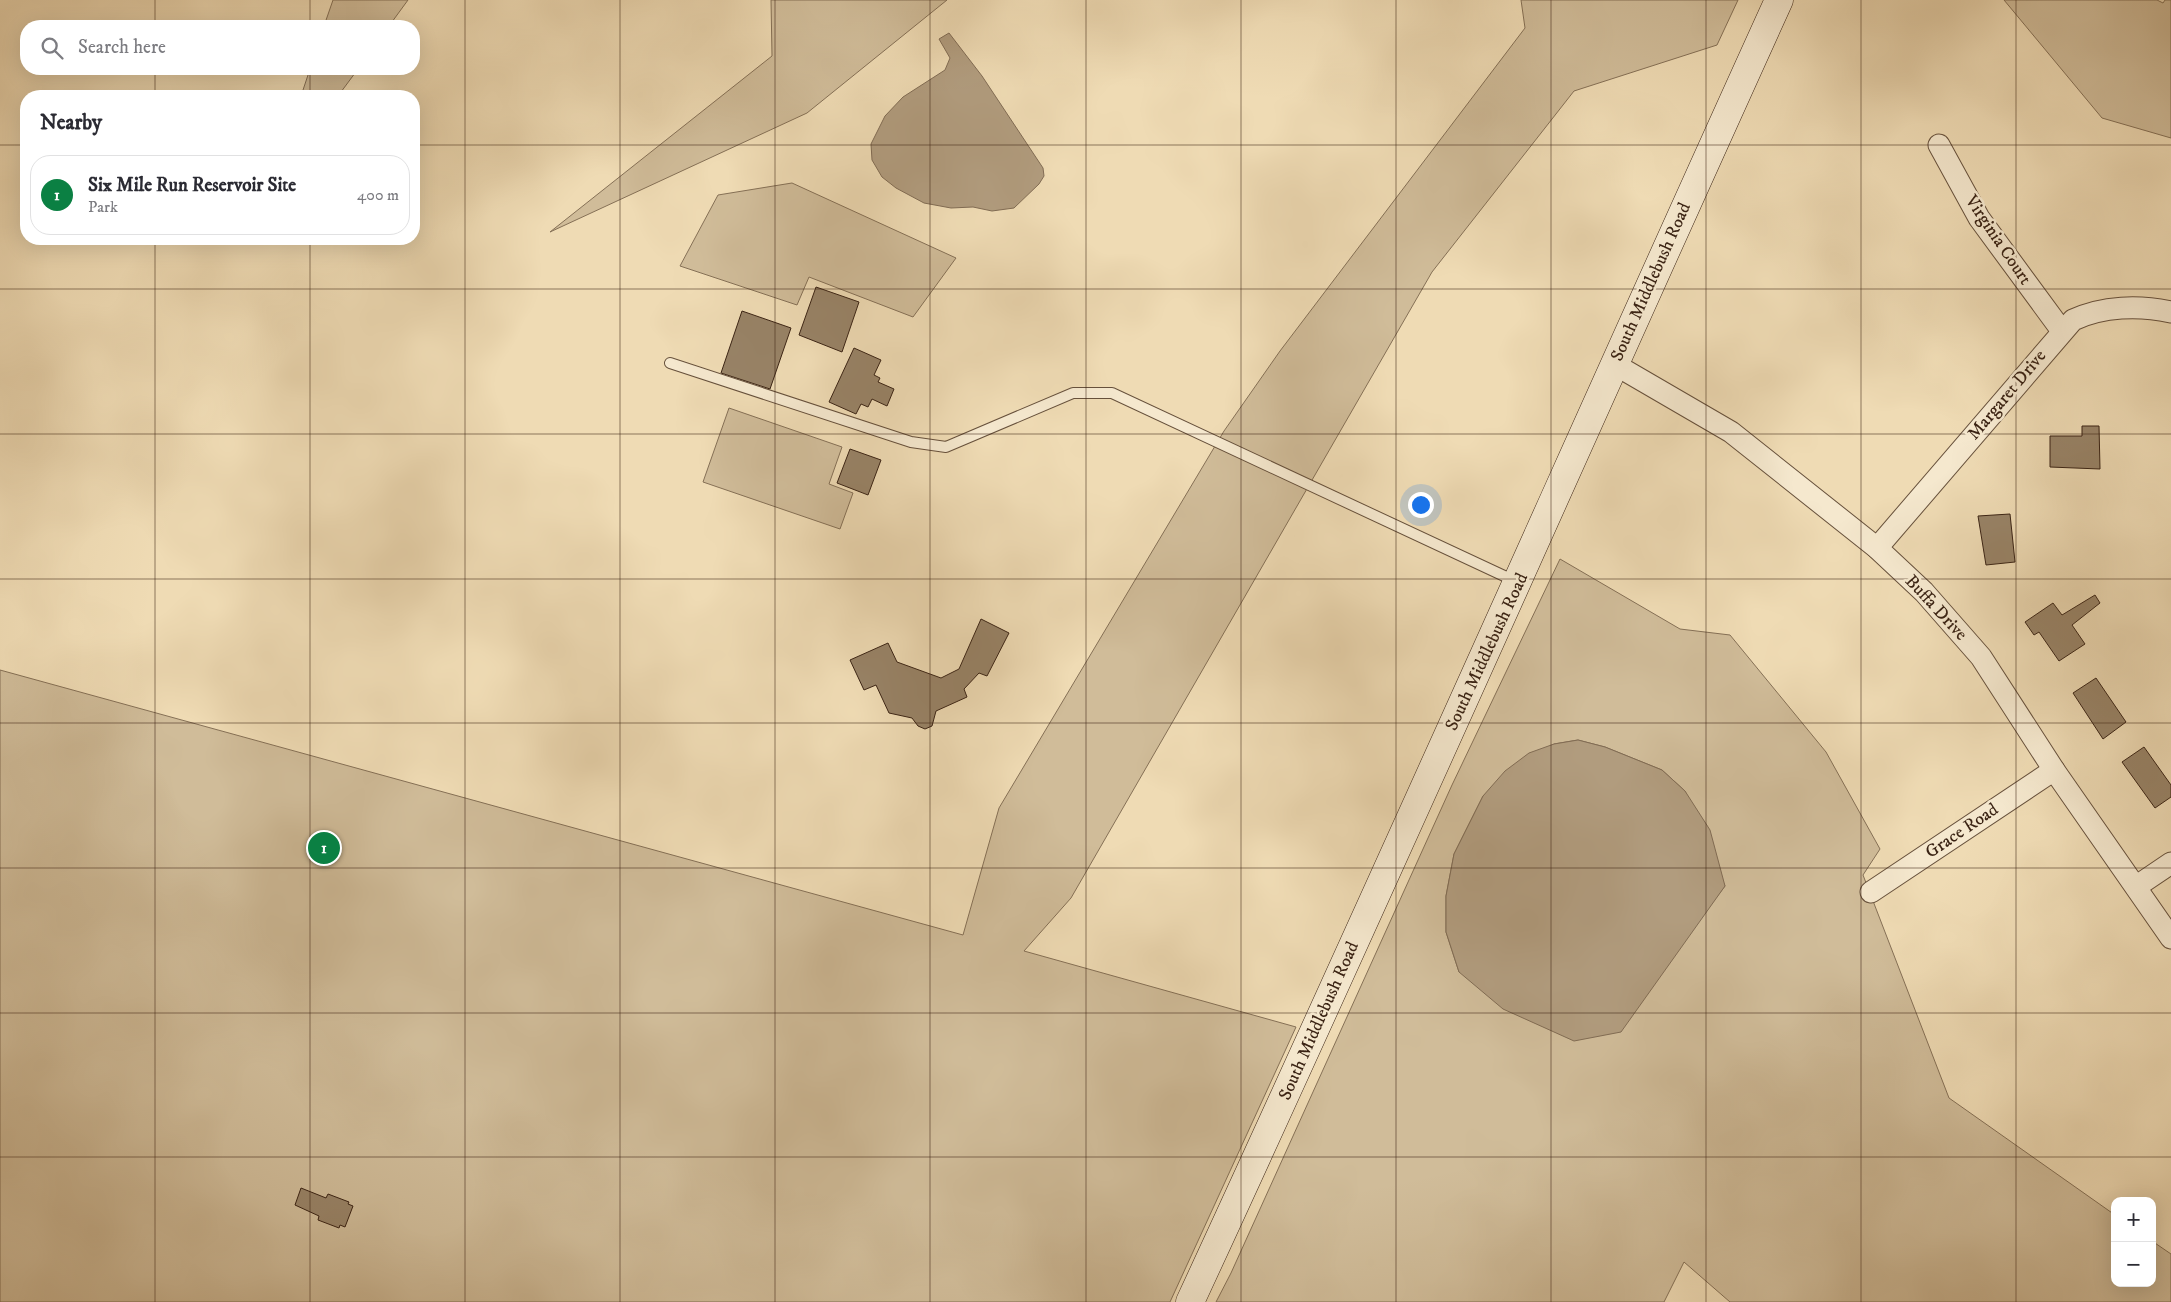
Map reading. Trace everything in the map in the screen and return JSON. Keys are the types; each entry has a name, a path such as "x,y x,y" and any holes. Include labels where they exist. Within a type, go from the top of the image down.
{"street":[{"name":"South Middlebush Road","path":"1190,1302 1519,582 1614,364 1779,0"},
{"name":"Virginia Court","path":"1939,146 1979,218 2062,331"},
{"name":"Margaret Drive","path":"1877,548 2073,320 2090,312 2142,306 2171,312"},
{"name":"Buffa Drive","path":"1614,364 1731,432 1877,548 1924,592 1981,656 2054,770 2137,886 2171,938"},
{"name":"Grace Road","path":"1871,892 2054,770"},
{"path":"2137,886 2171,863"}],"lane":[{"path":"670,363 911,442 946,447 1073,392 1112,394 1519,582"}],"shaded area":[{"path":"333,0 408,0 393,20 326,20"},
{"path":"771,0 947,0 807,113 550,232 772,56"},
{"path":"1521,0 1738,0 1717,45 1574,91 1432,272 1071,898 1024,951 1296,1027 1170,1302 0,1302 0,670 963,935 999,808 1224,431 1280,351 1525,28"},
{"path":"2004,0 2157,0 2163,3 2165,0 2171,0 2171,138 2102,118"},
{"path":"949,33 982,76 1043,168 1044,176 1039,184 1014,208 992,211 973,207 951,208 924,203 896,188 882,177 872,160 871,144 885,116 903,97 945,70 950,58 939,39"},
{"path":"308,75 354,75 342,90 303,90"},
{"path":"792,183 956,258 913,317 809,277 797,305 680,266 718,195"},
{"path":"729,408 842,447 829,484 853,493 840,529 703,482"},
{"path":"1560,559 1680,629 1730,635 1826,752 1880,849 1863,875 1949,1098 2111,1212 2111,1287 2156,1287 2156,1244 2171,1254 2171,1302 1730,1302 1684,1262 1664,1302 1216,1302 1231,1273 1452,785","holes":["1578,740 1605,747 1662,770 1685,791 1725,886 1706,911 1459,972 1446,932 1446,896 1454,854 1483,796 1554,744"]},
{"path":"1578,740 1605,747 1662,770 1685,791 1710,830 1725,886 1621,1032 1574,1041 1503,1009 1459,972 1446,932 1446,896 1454,854 1483,796 1505,771 1529,753 1554,744"}],"building":[{"path":"816,287 859,302 842,352 799,335"},
{"path":"742,311 791,328 770,389 721,373"},
{"path":"854,348 881,360 874,375 880,378 878,382 894,389 887,406 872,399 868,407 861,404 856,414 829,402"},
{"path":"2082,426 2099,426 2100,469 2050,467 2050,436 2082,436"},
{"path":"850,449 881,460 868,495 837,483"},
{"path":"2010,514 2015,562 1986,565 1978,516"},
{"path":"2095,595 2100,603 2072,625 2085,644 2059,661 2039,632 2034,635 2025,622 2053,603 2062,615"},
{"path":"981,619 1009,633 987,676 979,673 964,689 967,697 936,711 932,726 925,729 918,726 912,718 889,713 876,685 864,690 850,660 888,643 897,662 941,678 959,669"},
{"path":"2096,678 2126,722 2103,739 2073,693"},
{"path":"2144,747 2171,785 2171,797 2155,808 2122,762"},
{"path":"301,1188 326,1198 328,1194 349,1202 348,1204 353,1206 345,1227 340,1225 339,1228 318,1220 319,1216 295,1205"}],"place":[{"name":"Six Mile Run Reservoir Site","path":"324,848"}]}
